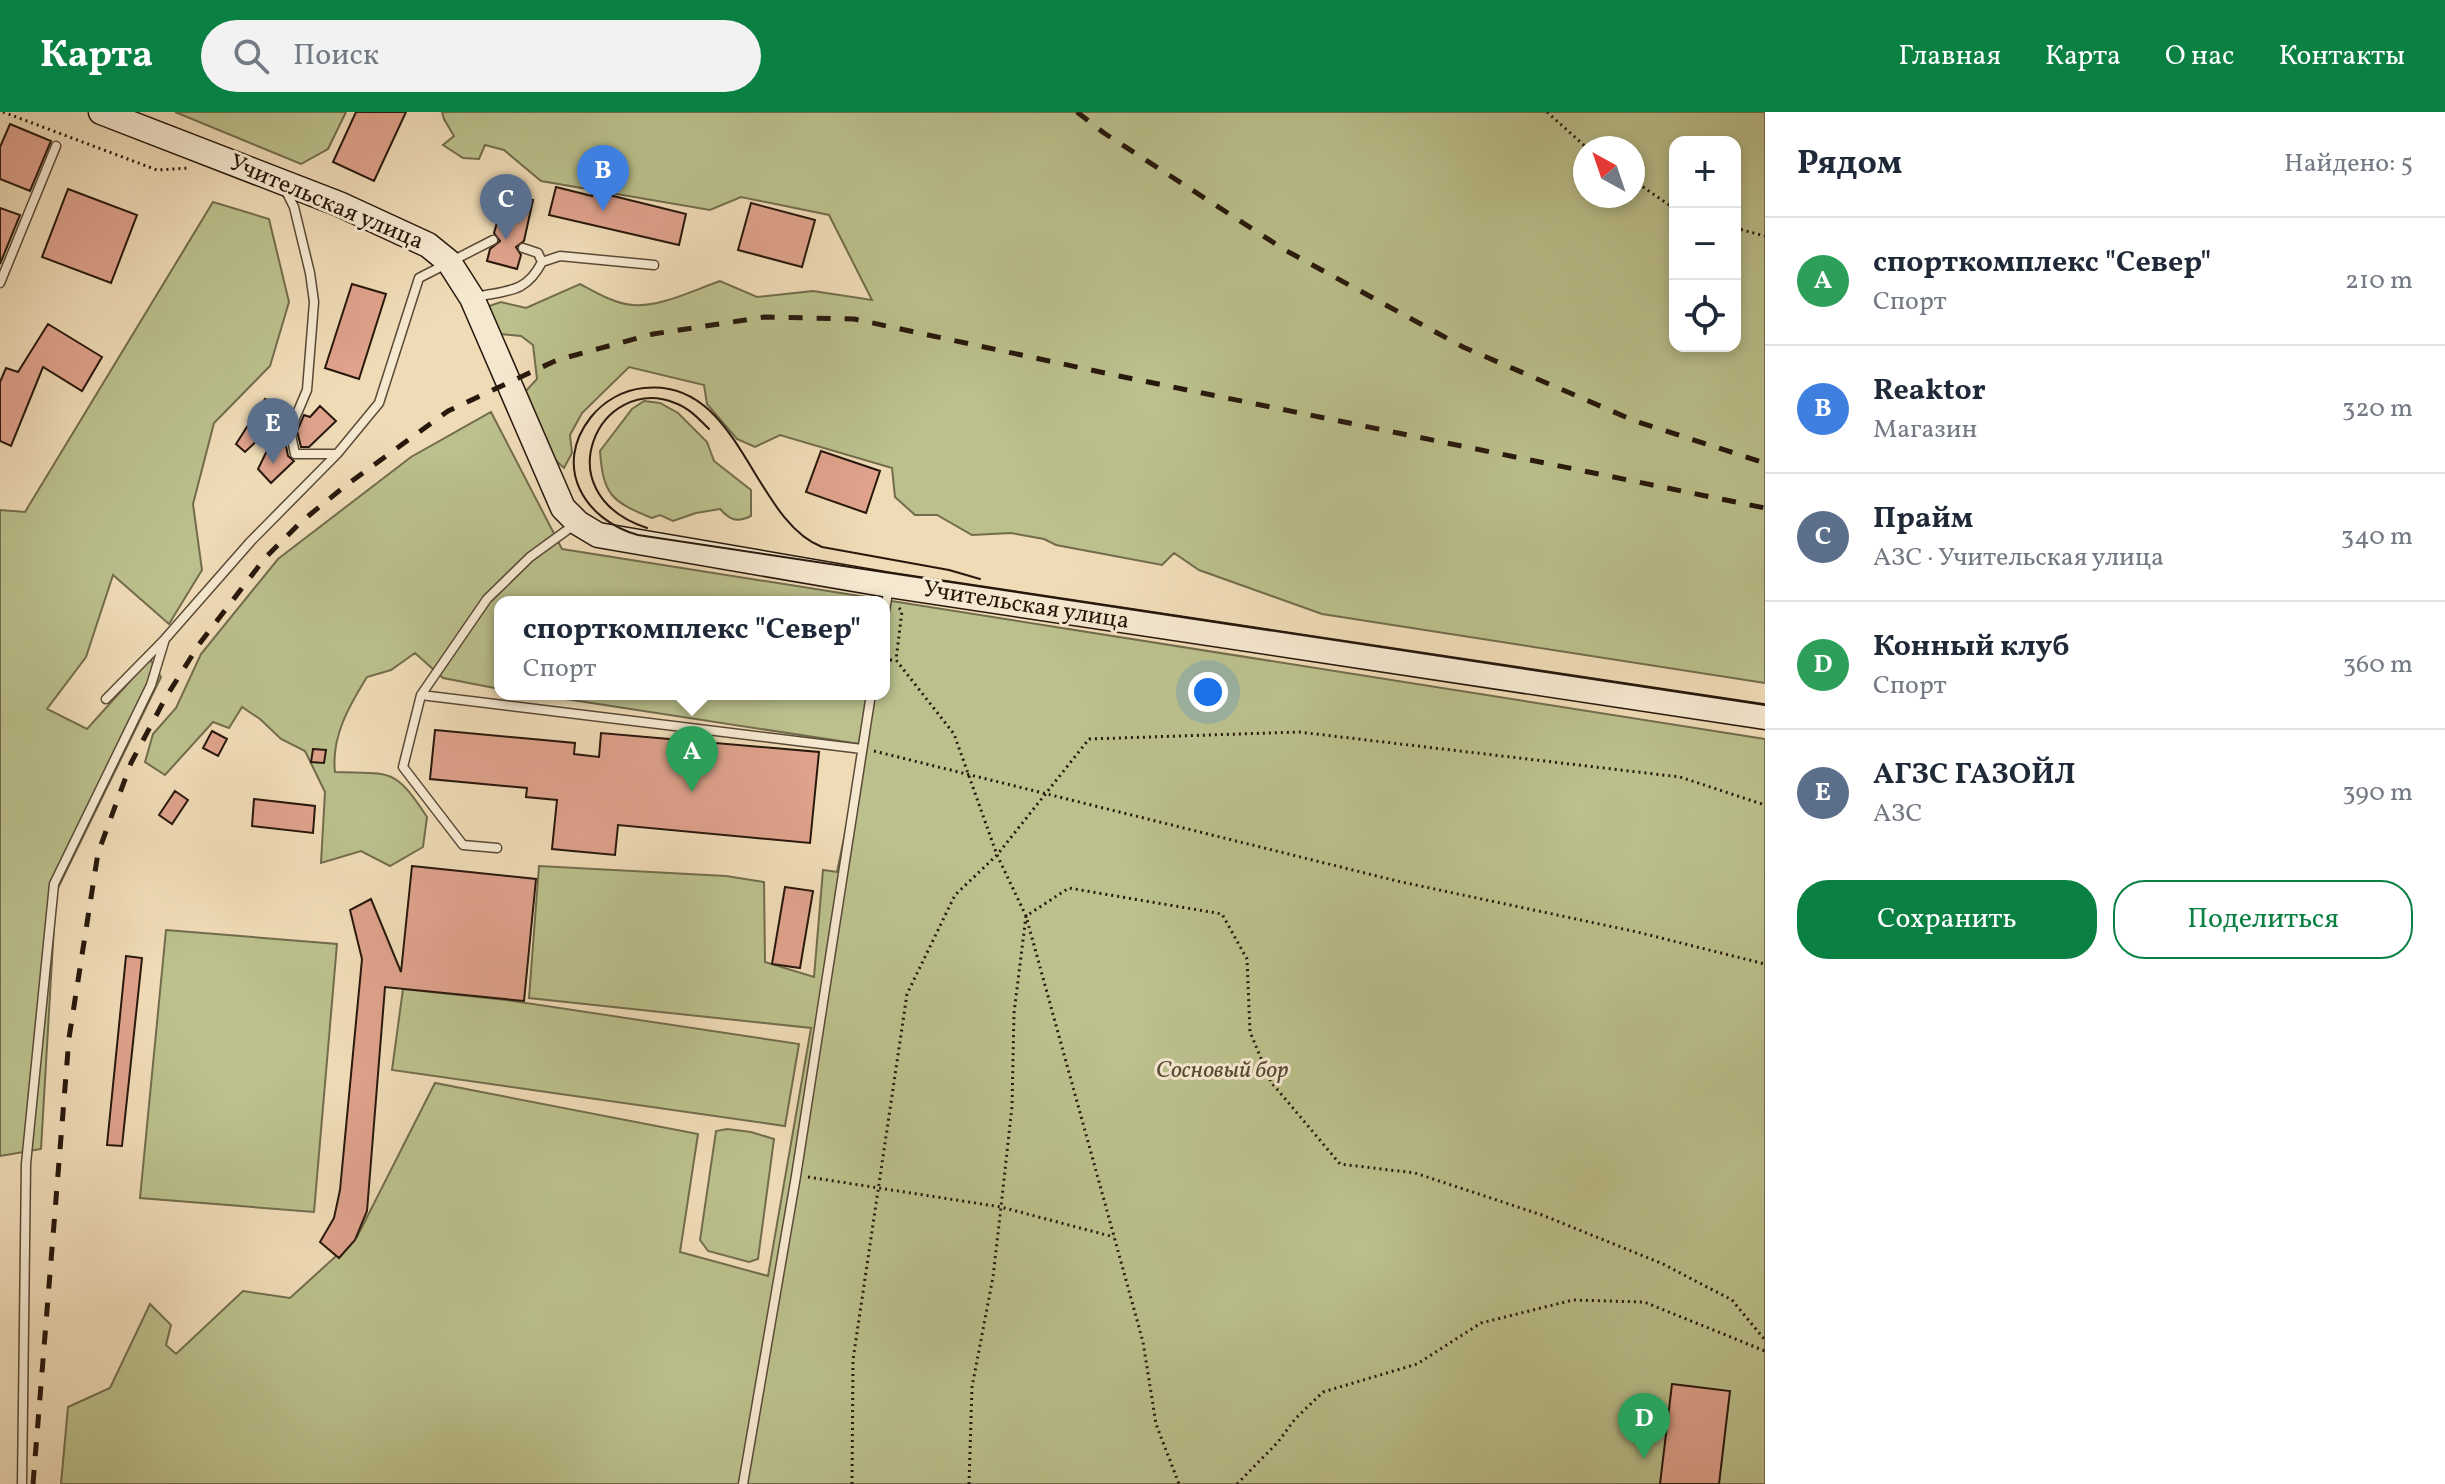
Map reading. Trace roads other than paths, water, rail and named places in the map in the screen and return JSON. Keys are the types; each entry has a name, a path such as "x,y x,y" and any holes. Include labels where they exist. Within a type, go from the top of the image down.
{"main road":[{"name":"Учительская улица","path":"101,112 400,230 428,245 449,262 472,298 563,508 578,523 598,535 888,591 1765,717"}],"lane":[{"path":"0,283 56,146"},
{"path":"282,181 294,207 314,302 307,390 290,430 295,454 337,454"},
{"path":"106,699 165,639 251,541 337,454 379,403 419,278 493,240"},
{"path":"523,248 538,253 542,262"},
{"path":"472,298 516,289 533,279 542,262 560,256 654,265"},
{"path":"497,848 463,845 403,767 421,695 487,599 530,557 578,523"},
{"path":"887,596 888,591"},
{"path":"22,1484 26,1164 54,884 151,685 165,639"},
{"path":"421,695 862,749"},
{"path":"743,1484 796,1176 870,700"}],"tram line":[{"path":"980,579 949,570 822,547 798,532 778,509 724,426 702,404 676,391 636,389 608,401 591,417 574,454 574,472 589,504 619,528 638,535 1765,705"},
{"path":"647,528 615,511 597,489 590,465 594,441 605,420 624,405 648,398 680,405 709,429"}],"railway":[{"path":"1077,112 1104,133 1285,250 1463,347 1635,421 1765,463"},
{"path":"33,1484 69,1038 98,853 131,763 166,697 200,643 265,558 301,522 345,486 448,411 557,360 653,334 765,317 854,319 1765,508"}],"place":[{"name":"Reaktor","path":"603,211"},
{"name":"Прайм","path":"506,240"},
{"name":"АГЗС ГАЗОЙЛ","path":"273,464"},
{"name":"спорткомплекс \"Север\"","path":"692,792"},
{"name":"Конный клуб","path":"1644,1459"}],"park label":[{"name":"Сосновый бор","path":"1222,1071"}]}
